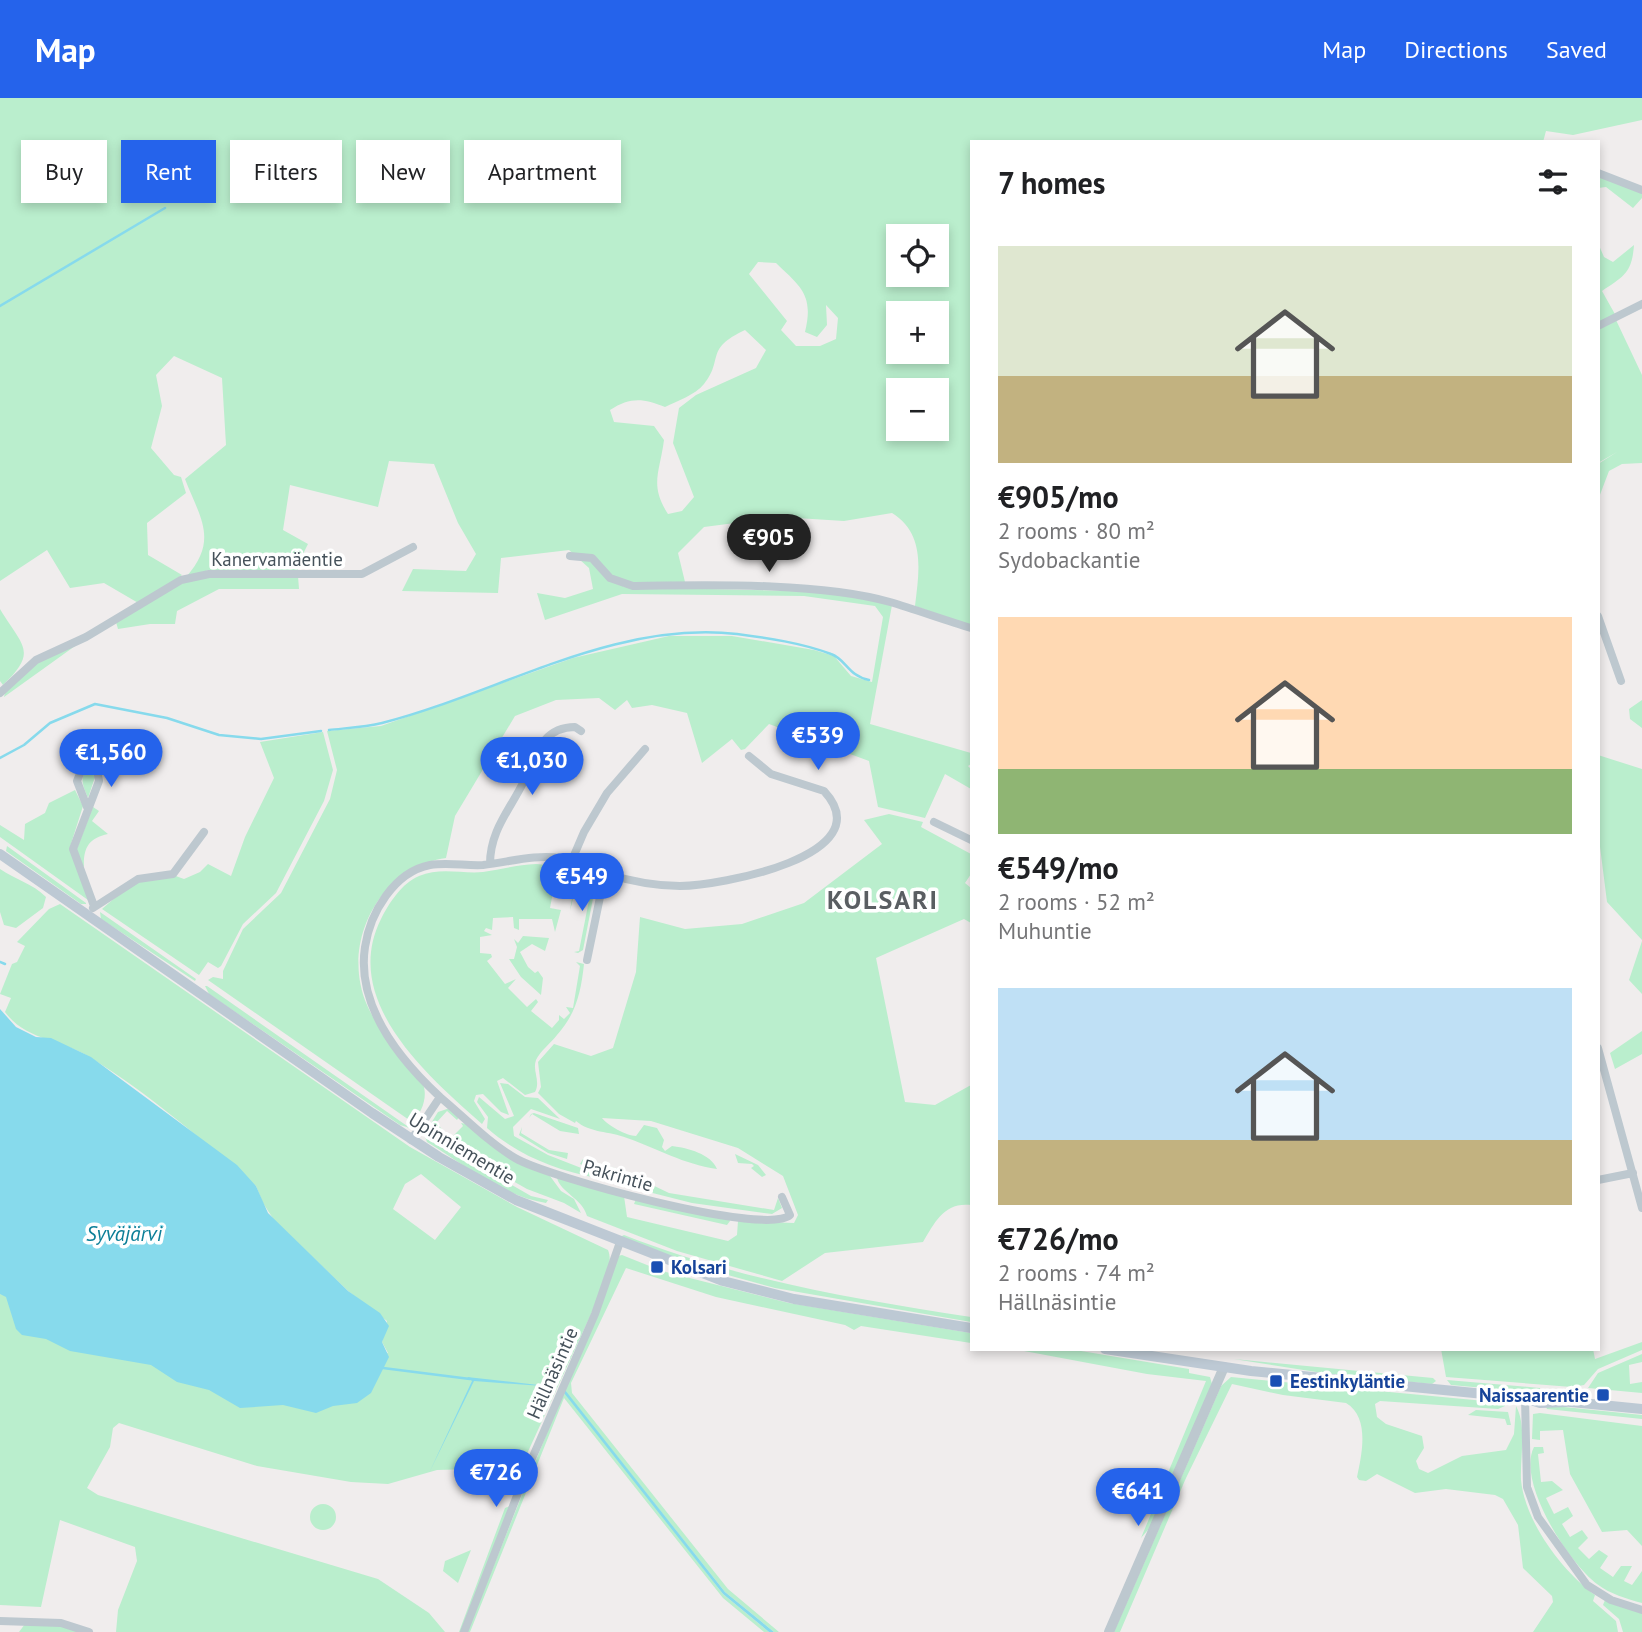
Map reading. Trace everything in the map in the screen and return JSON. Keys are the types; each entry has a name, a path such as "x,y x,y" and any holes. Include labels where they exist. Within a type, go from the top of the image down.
{"main road":[{"name":"Upinniementie","path":"0,854 90,911 411,1140 516,1200 751,1289 970,1328"},
{"path":"1118,1351 1224,1367 1525,1398 1540,1403 1566,1402 1642,1409"}],"street":[{"path":"1600,174 1642,190"},
{"path":"1600,325 1642,304"},
{"name":"Kanervamäentie","path":"0,693 36,660 86,637 181,580 209,573 362,574 413,547"},
{"path":"570,556 592,558 610,578 633,586 756,588 846,594 890,602 970,628"},
{"path":"1600,622 1621,681"},
{"path":"490,864 498,825 524,782 538,747 558,730 575,727 581,731"},
{"path":"572,860 584,832 607,793 645,749"},
{"path":"411,1140 440,1097 415,1070 371,1008 363,978 366,938 381,902 394,886 415,870 430,865 490,864 532,856 572,860 629,880 677,886 729,881 774,869 804,856 830,838 836,826 835,809 824,791 771,774 749,756"},
{"path":"87,807 73,849 90,911 138,879 173,874 204,832"},
{"path":"934,822 970,840"},
{"path":"587,960 606,873"},
{"path":"1600,1055 1642,1208"},
{"name":"Pakrintie","path":"440,1097 500,1148 537,1169 668,1206 763,1221 783,1220 790,1215 782,1197"},
{"path":"1600,1180 1633,1173"},
{"name":"Hällnäsintie","path":"464,1632 558,1395 595,1314 621,1242"},
{"path":"1109,1632 1224,1367"},
{"path":"1525,1398 1527,1487 1538,1517 1587,1585 1611,1600 1642,1610"},
{"path":"0,1622 61,1623 89,1632"}],"green space":[{"path":"0,98 1642,98 1642,120 1573,135 1546,131 1544,140 970,140 970,626 915,606 918,555 910,532 892,513 844,521 781,517 704,527 678,553 685,582 624,582 623,587 793,591 837,594 892,605 870,724 970,753 970,788 945,774 925,818 878,807 869,761 769,724 745,749 741,750 732,739 702,763 687,713 652,705 632,708 627,700 615,710 599,698 556,700 515,716 455,816 446,858 423,864 402,876 385,892 372,912 363,934 359,957 360,981 367,1005 381,1030 423,1084 423,1104 412,1122 208,980 213,977 223,979 223,971 243,929 281,893 330,799 337,770 327,731 381,726 573,658 669,636 732,636 814,650 834,656 851,676 872,682 883,617 875,606 804,596 622,594 545,620 537,593 565,598 593,589 589,568 569,550 501,558 498,593 402,591 413,569 466,571 476,554 458,523 434,464 389,461 378,507 290,485 283,530 308,544 298,564 298,571 209,570 186,577 202,552 204,529 185,479 226,445 222,378 174,356 156,375 162,406 151,448 174,475 181,477 186,493 147,523 148,555 182,575 140,604 104,583 70,588 47,550 0,581","holes":["758,262 776,263 799,286 806,300 808,309 805,332 817,337 827,325 826,305 838,318 836,339 820,346 796,346 781,330 787,321 749,274","745,330 766,350 756,368 696,395 679,408 673,443 694,497 682,511 668,514 657,486 664,440 654,426 614,422 610,410 637,400 665,407 691,395 710,376 719,349"]},
{"path":"1600,177 1642,193 1642,198 1633,208 1606,187 1600,188"},
{"path":"1634,245 1626,273 1602,291 1616,316 1600,323 1600,248 1604,257 1613,262"},
{"path":"1616,320 1642,375 1642,463 1622,464 1609,471 1600,495 1600,463 1617,452 1600,462 1600,328"},
{"path":"209,575 298,576 299,589 219,589 177,611 175,624 150,624 118,629 116,622 180,583"},
{"path":"0,609 20,640 24,656 21,664 3,685 0,681"},
{"path":"82,641 4,697 15,678 25,670"},
{"path":"1642,700 1642,728 1630,719 1629,709"},
{"path":"323,732 333,770 324,801 276,893 243,924 221,966 218,968 208,962 199,975 102,909 132,883 173,875 184,879 200,872 208,864 231,876 245,837 274,778 260,742"},
{"path":"1600,756 1642,769 1642,940 1607,902 1600,847"},
{"path":"90,770 95,777 88,798 83,778"},
{"path":"75,790 83,806 70,847 88,900 0,837 0,825 24,840 25,824 45,813 49,803"},
{"path":"93,807 99,811 92,821 108,834 96,838 88,845 84,868 76,851"},
{"path":"889,814 923,822 921,827 970,853 970,876 965,883 970,887 970,922 964,919 876,958 905,1102 935,1105 970,1086 970,1205 947,1210 936,1221 923,1242 825,1253 782,1281 677,1251 587,1216 581,1205 563,1188 557,1178 624,1196 627,1217 728,1241 737,1235 738,1221 794,1223 798,1215 783,1176 738,1148 651,1121 602,1118 632,1136 636,1136 644,1125 657,1128 664,1140 662,1147 665,1151 672,1146 692,1150 710,1159 717,1169 693,1164 627,1138 594,1130 576,1121 575,1123 559,1114 538,1093 541,1087 538,1062 554,1044 591,1056 613,1048 636,972 640,917 685,929 742,924 804,903 882,844 864,820"},
{"path":"7,846 86,904 81,904 6,851"},
{"path":"536,864 561,866 597,878 583,950 578,953 574,952 579,951 592,885 577,882 570,911 574,885 555,881 550,908 561,910 555,932 552,919 519,919 519,930 514,928 513,917 493,918 492,930 486,928 484,931 492,935 480,937 480,953 491,954 492,957 487,961 505,984 516,979 508,988 527,1007 536,999 538,1002 531,1011 552,1028 559,1020 559,1015 564,1019 570,1013 566,1007 573,1008 580,966 576,962 584,964 581,984 576,1002 569,1019 536,1060 535,1092 525,1095 503,1078 497,1081 509,1115 501,1112 483,1094 476,1095 474,1101 485,1119 482,1124 416,1060 396,1034 381,1007 372,979 371,949 388,907 402,888 413,879 427,873 443,871 483,872"},
{"path":"0,869 46,897 43,908 16,928 4,925 0,912"},
{"path":"60,904 410,1147 517,1207 608,1250 609,1268 598,1299 515,1480 508,1468 437,1470 388,1484 351,1482 257,1466 119,1423 113,1428 110,1447 87,1488 98,1495 378,1579 429,1613 445,1632 116,1632 118,1610 137,1561 135,1547 60,1520 41,1607 0,1605 0,1294 388,1353 382,1342 387,1321 348,1291 274,1220 256,1186 134,1087 80,1052 23,1029 5,1012 11,998 0,994 12,964 17,962 25,946 17,942 49,909","holes":["421,1174 461,1207 435,1240 393,1209 405,1184"]},
{"path":"100,912 196,979 195,981 101,919"},
{"path":"523,936 549,938 545,951 532,944 520,952 528,967 535,973 538,971 543,978 541,995 521,977 509,959 514,959 517,947 514,939 518,943"},
{"path":"1642,941 1642,994 1629,980"},
{"path":"205,986 410,1128 400,1125 209,994"},
{"path":"1642,1031 1642,1054 1615,1069 1610,1053"},
{"path":"500,1083 508,1084 525,1097 538,1098 560,1119 531,1109 513,1127 514,1136 548,1155 594,1173 597,1178 539,1161 487,1128 488,1117 477,1102 479,1097 505,1119 514,1116"},
{"path":"450,1108 459,1117 457,1120 447,1111 436,1123 451,1138 463,1126 461,1123 467,1124 518,1163 550,1176 561,1191 574,1199 581,1213 564,1203 527,1189 430,1134 428,1128 438,1112"},
{"path":"534,1113 578,1128 579,1134 560,1131 532,1114 529,1118 531,1114"},
{"path":"522,1127 521,1133 549,1150 568,1153 567,1159 548,1153 519,1135"},
{"path":"424,1134 531,1196 548,1200 546,1203 530,1200 499,1187 427,1142"},
{"path":"735,1154 758,1165 766,1175 762,1177 751,1168 754,1166 752,1164 738,1163"},
{"path":"583,1159 618,1169 616,1175 621,1185 609,1182 600,1172 580,1164"},
{"path":"621,1170 669,1193 774,1210 778,1198 782,1208 772,1214 692,1203 625,1186 618,1174"},
{"path":"636,1199 730,1221 727,1225 634,1204"},
{"path":"624,1235 752,1276 839,1295 970,1317 970,1322 775,1288 688,1264 620,1237"},
{"path":"622,1255 662,1271 789,1303 970,1333 970,1343 861,1326 854,1330 845,1325 716,1297 626,1268 571,1383 572,1393 728,1589 779,1632 774,1632 725,1592 565,1391 723,1594 769,1632 764,1632 723,1598 564,1398 470,1632 467,1632 618,1256"},
{"path":"1642,1342 1642,1350 1598,1369 1584,1385 1572,1387 1446,1377 1441,1351 1593,1351 1595,1359"},
{"path":"1025,1351 1081,1351 1189,1369 1189,1373 1210,1377 1212,1384 1153,1524 1141,1538 1206,1381 1147,1374"},
{"path":"1642,1354 1642,1362 1629,1365 1630,1384 1642,1382 1642,1393 1588,1388 1598,1373"},
{"path":"1234,1359 1433,1378 1436,1381 1432,1384 1329,1374"},
{"path":"1231,1377 1506,1403 1498,1409 1380,1401 1375,1404 1377,1417 1386,1424 1422,1436 1424,1448 1416,1461 1419,1469 1428,1473 1462,1456 1506,1450 1514,1434 1516,1406 1522,1432 1521,1480 1524,1496 1537,1529 1570,1573 1595,1595 1593,1601 1616,1621 1618,1632 1533,1632 1553,1602 1552,1596 1523,1568 1518,1525 1503,1499 1495,1495 1446,1489 1415,1493 1377,1474 1366,1481 1359,1480 1357,1477 1362,1437 1359,1417 1354,1409 1346,1403 1283,1395 1232,1384 1186,1478 1120,1632 1114,1632 1221,1386"},
{"path":"1447,1380 1540,1388 1540,1393 1451,1385"},
{"path":"1547,1389 1591,1394 1545,1393"},
{"path":"1545,1405 1642,1415 1642,1419 1547,1409"},
{"path":"1476,1410 1508,1412 1511,1425 1507,1425 1505,1419 1468,1415"},
{"path":"1533,1414 1642,1426 1642,1546 1627,1530 1602,1532 1570,1474 1563,1430 1540,1431 1540,1440 1532,1439"},
{"path":"1534,1447 1543,1447 1544,1453 1538,1454 1541,1482 1552,1481 1563,1490 1546,1498 1554,1514 1568,1507 1573,1516 1562,1524 1570,1537 1582,1530 1588,1538 1578,1548 1589,1559 1599,1550 1608,1556 1600,1568 1613,1577 1621,1566 1632,1566 1624,1581 1632,1585 1642,1571 1642,1603 1597,1584 1560,1541 1548,1521 1532,1480 1530,1462"},
{"path":"323,1504 332,1508 336,1517 332,1526 323,1530 314,1526 310,1517 314,1508"},
{"path":"510,1506 461,1632 459,1632 505,1508"},
{"path":"471,1550 458,1583 443,1571 445,1561"},
{"path":"1605,1600 1642,1613 1642,1632 1623,1632 1619,1619 1603,1605"},
{"path":"25,1624 53,1624 83,1632 19,1632"}],"water":[{"name":"Syväjärvi","path":"0,1009 16,1027 36,1037 51,1038 91,1057 237,1165 256,1186 268,1213 348,1291 380,1313 389,1326 382,1342 389,1357 371,1393 357,1403 333,1406 316,1413 283,1405 240,1408 209,1390 177,1382 151,1365 70,1351 46,1339 22,1335 16,1329 6,1297 0,1294"},
{"path":"467,1377 556,1387 474,1381 429,1473 472,1381"},
{"path":"565,1390 725,1592 774,1632 769,1632 723,1594 564,1393"}],"waterway":[{"path":"0,306 165,208"},
{"path":"329,730 376,724 426,710 601,648 646,638 691,633 737,634 820,650 836,656 856,675 869,680"},
{"path":"0,758 24,745 50,723 95,704 167,718 219,735 261,739 321,731"},
{"path":"0,962 5,964"},
{"path":"383,1368 470,1379"}],"place":[{"name":"Kolsari","path":"657,1267"},
{"name":"Eestinkyläntie","path":"1276,1381"},
{"name":"Naissaarentie","path":"1603,1395"}],"district":[{"name":"KOLSARI","path":"883,900"}]}
